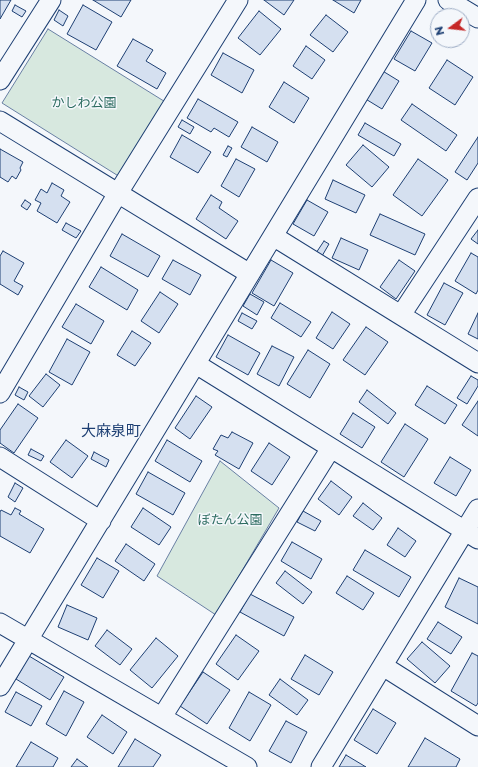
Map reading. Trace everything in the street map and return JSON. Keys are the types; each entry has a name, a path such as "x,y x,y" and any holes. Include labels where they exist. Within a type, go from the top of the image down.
{"street":[{"path":"0,80 50,0"},
{"path":"0,393 118,193 238,0"},
{"path":"0,686 416,0"},
{"path":"448,0 478,18"},
{"path":"0,121 250,274"},
{"path":"401,315 478,198"},
{"path":"273,236 478,363"},
{"path":"196,364 471,535"},
{"path":"162,717 331,448"},
{"path":"0,457 101,521"},
{"path":"321,767 383,666 471,535 478,509"},
{"path":"0,623 247,767"},
{"path":"383,666 478,726"}],"green space":[{"name":"かしわ公園","path":"48,29 167,103 120,177 2,103"},
{"name":"ぼたん公園","path":"220,461 279,508 216,615 157,576"}],"building":[{"path":"0,0 11,0 0,19"},
{"path":"93,0 131,0 121,17"},
{"path":"264,0 294,0 284,15"},
{"path":"333,0 361,0 354,13"},
{"path":"15,5 26,11 22,17 12,11"},
{"path":"83,5 112,22 96,50 67,34"},
{"path":"59,10 68,16 63,26 54,20"},
{"path":"259,11 281,29 260,55 238,38"},
{"path":"326,15 348,32 333,52 310,35"},
{"path":"411,31 430,42 430,46 415,71 394,59"},
{"path":"133,39 153,50 146,61 166,73 157,89 117,66"},
{"path":"306,46 325,60 312,79 293,66"},
{"path":"223,53 254,70 242,93 211,75"},
{"path":"447,60 473,77 455,105 429,88"},
{"path":"381,70 399,81 382,109 364,98"},
{"path":"284,82 309,98 294,123 269,107"},
{"path":"198,99 238,122 229,137 214,128 211,132 187,118"},
{"path":"412,104 457,135 446,151 401,120"},
{"path":"182,120 194,127 190,134 178,127"},
{"path":"365,123 401,144 394,156 358,135"},
{"path":"252,127 278,142 267,162 241,147"},
{"path":"182,135 211,152 198,173 170,157"},
{"path":"478,137 478,163 467,180 455,172"},
{"path":"363,145 389,167 372,187 346,165"},
{"path":"228,146 232,148 227,157 223,155"},
{"path":"0,149 23,162 16,179 12,176 8,182 0,177"},
{"path":"236,159 255,169 239,197 221,186"},
{"path":"418,159 448,180 422,216 393,195"},
{"path":"333,180 365,195 356,213 325,199"},
{"path":"52,183 64,190 61,196 70,202 57,223 37,211 41,203 35,200 41,189 47,193"},
{"path":"211,195 222,202 219,208 238,221 226,239 196,219"},
{"path":"25,200 31,204 27,210 21,206"},
{"path":"307,200 328,212 314,236 293,224"},
{"path":"380,214 425,234 415,255 370,235"},
{"path":"66,223 81,231 76,238 62,230"},
{"path":"478,230 478,244 471,239"},
{"path":"122,234 160,256 148,277 110,256"},
{"path":"341,238 368,250 359,270 332,258"},
{"path":"324,241 329,244 322,256 316,253"},
{"path":"3,251 24,263 14,281 23,286 18,295 0,284 0,256"},
{"path":"471,253 478,257 478,290 476,294 455,281"},
{"path":"173,260 201,275 190,295 162,279"},
{"path":"271,260 293,273 274,306 252,293"},
{"path":"399,260 415,271 396,299 380,287"},
{"path":"101,267 138,290 127,310 89,287"},
{"path":"444,283 463,293 445,325 427,315"},
{"path":"160,292 178,304 159,333 141,321"},
{"path":"250,294 264,302 257,315 243,306"},
{"path":"280,303 311,322 301,337 271,318"},
{"path":"76,304 104,321 91,344 62,327"},
{"path":"332,312 350,324 333,349 316,338"},
{"path":"242,313 257,321 252,329 238,321"},
{"path":"478,313 478,339 468,334"},
{"path":"366,327 388,342 365,375 343,360"},
{"path":"132,331 151,343 135,366 117,355"},
{"path":"228,335 260,353 248,375 216,357"},
{"path":"67,339 90,352 72,385 49,372"},
{"path":"272,346 294,357 279,386 257,374"},
{"path":"308,350 330,364 310,398 287,384"},
{"path":"46,374 60,385 43,407 29,396"},
{"path":"471,376 478,380 478,386 467,404 457,398"},
{"path":"427,386 457,405 445,424 415,405"},
{"path":"19,387 28,392 24,400 15,395"},
{"path":"367,390 396,413 388,424 359,402"},
{"path":"196,396 212,407 190,439 175,428"},
{"path":"478,401 478,436 462,425"},
{"path":"18,404 38,418 14,453 0,443 0,430"},
{"path":"353,413 375,427 362,448 340,434"},
{"path":"405,424 428,439 404,477 381,462"},
{"path":"232,432 253,443 239,469 215,455 218,451 213,449 221,435 228,438"},
{"path":"66,440 88,456 72,478 50,462"},
{"path":"167,440 202,461 190,482 155,461"},
{"path":"269,443 290,457 272,485 251,471"},
{"path":"31,449 44,456 41,461 28,455"},
{"path":"94,452 109,460 106,467 91,459"},
{"path":"450,457 471,470 456,496 434,483"},
{"path":"148,472 185,493 173,515 136,494"},
{"path":"331,481 352,497 339,515 318,499"},
{"path":"15,483 23,488 15,502 8,497"},
{"path":"363,503 382,518 373,530 353,516"},
{"path":"15,508 21,511 19,514 44,529 30,553 0,536 1,510 11,515"},
{"path":"143,508 171,527 159,545 131,527"},
{"path":"303,511 321,521 315,531 297,522"},
{"path":"398,528 416,541 405,557 387,545"},
{"path":"292,542 322,559 311,579 281,561"},
{"path":"126,544 155,564 144,581 115,561"},
{"path":"365,550 411,577 399,597 353,570"},
{"path":"97,558 119,571 103,598 81,585"},
{"path":"285,571 312,592 303,604 276,583"},
{"path":"347,576 374,593 363,610 336,593"},
{"path":"459,578 478,587 478,624 445,607"},
{"path":"250,594 294,617 284,636 240,612"},
{"path":"67,605 97,618 88,640 58,627"},
{"path":"438,622 462,637 451,654 427,639"},
{"path":"107,630 132,649 120,665 95,646"},
{"path":"236,635 259,651 238,680 216,664"},
{"path":"156,638 178,656 152,688 130,670"},
{"path":"422,642 450,666 435,683 407,659"},
{"path":"472,653 478,656 478,703 476,706 451,691"},
{"path":"305,655 333,672 319,695 291,679"},
{"path":"29,656 64,677 50,700 16,679"},
{"path":"203,672 230,690 207,724 180,706"},
{"path":"280,679 308,700 297,715 269,695"},
{"path":"64,691 84,702 66,736 46,724"},
{"path":"16,692 42,706 31,726 5,712"},
{"path":"249,692 271,705 250,741 229,728"},
{"path":"373,709 396,723 377,754 354,740"},
{"path":"102,715 127,732 113,754 87,737"},
{"path":"286,721 307,732 291,763 269,751"},
{"path":"425,738 460,759 456,767 408,767"},
{"path":"135,739 161,755 153,767 118,767"},
{"path":"31,742 58,758 53,767 16,767"},
{"path":"346,755 366,767 339,767"},
{"path":"77,759 88,767 71,767"}],"district":[{"name":"大麻泉町","path":"111,432"}]}
